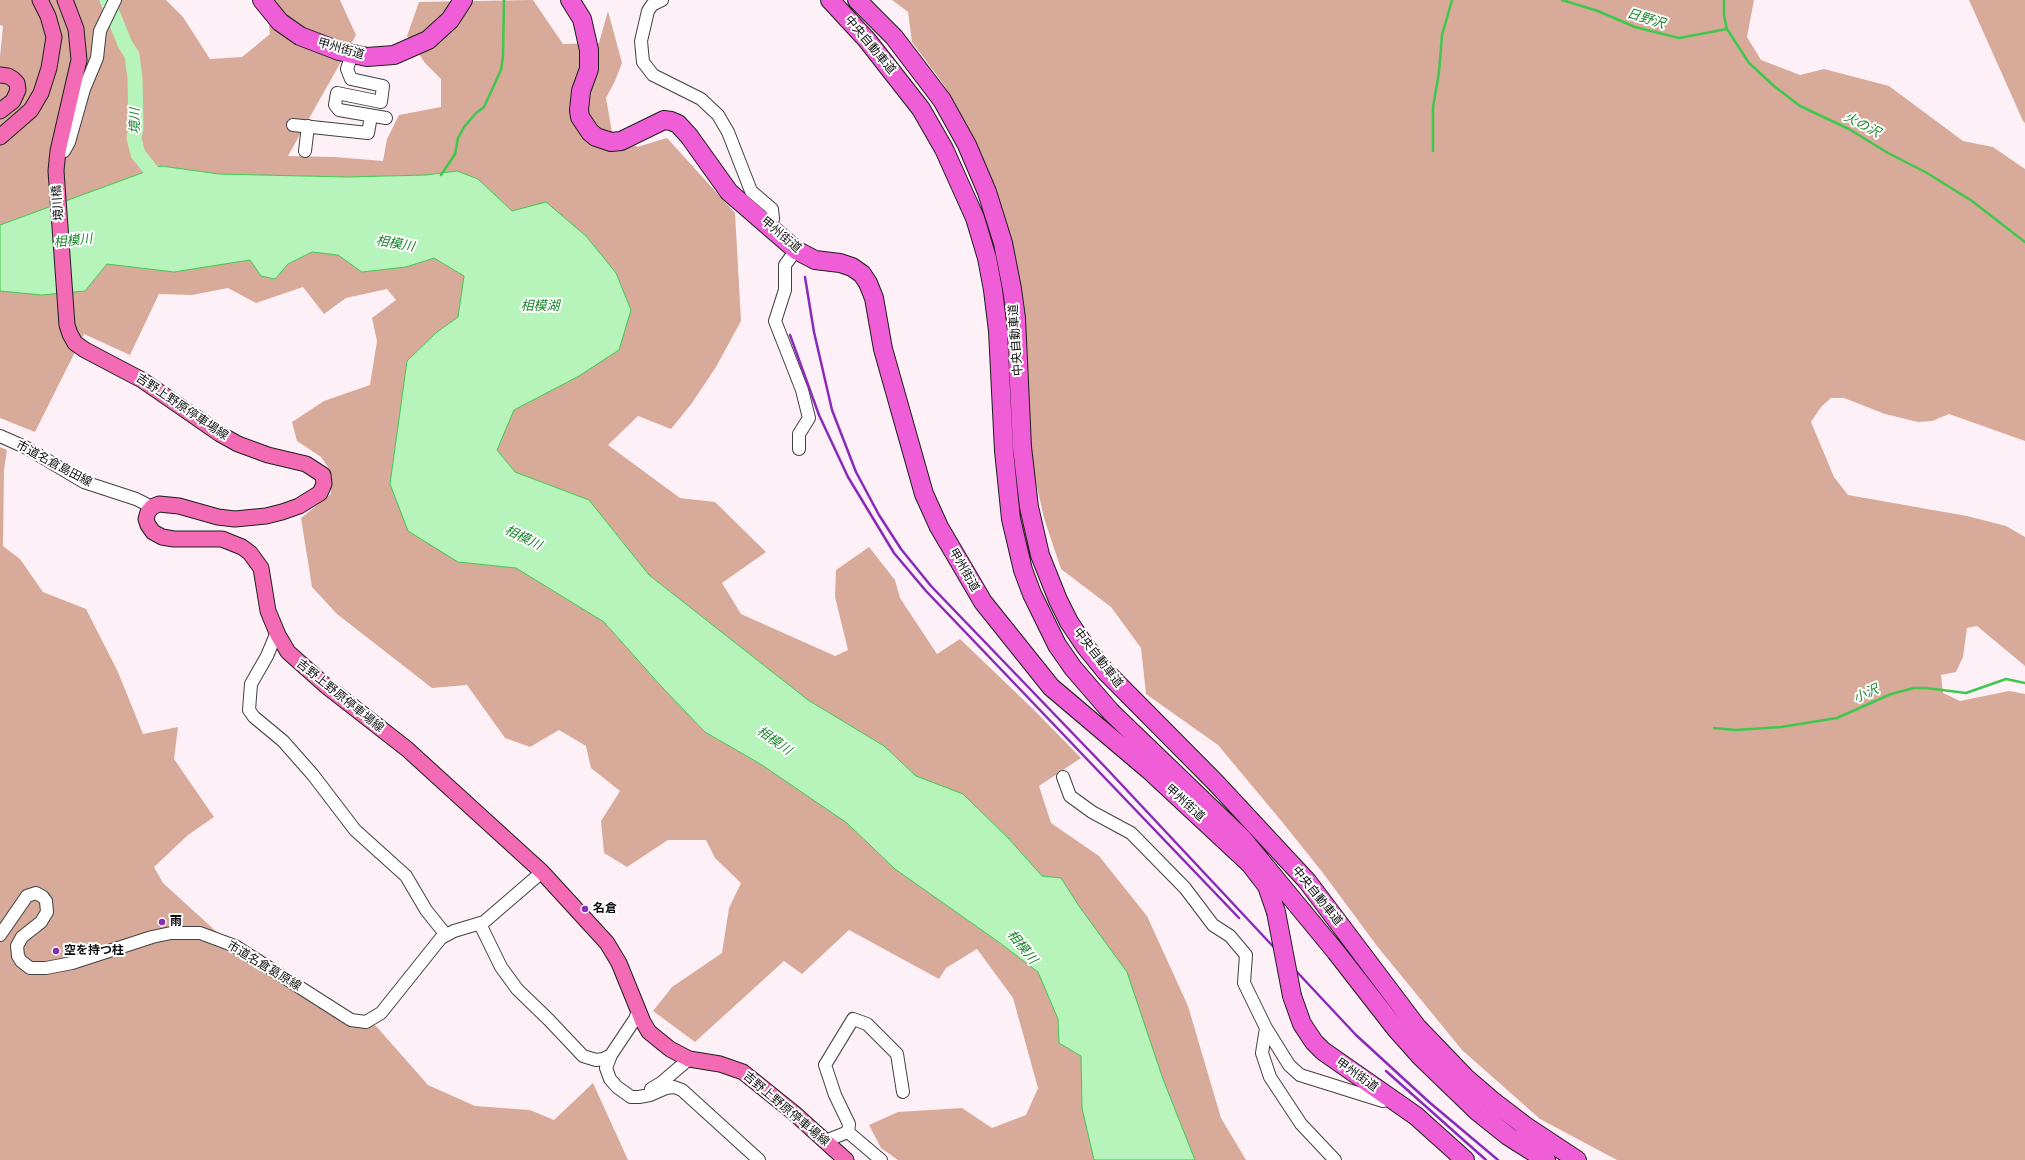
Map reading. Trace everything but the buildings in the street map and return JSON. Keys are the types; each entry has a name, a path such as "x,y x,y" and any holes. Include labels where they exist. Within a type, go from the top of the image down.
{"highway":[{"name":"甲州街道","path":"262,0 272,14 289,30 300,36 352,54 367,57 394,55 428,40 450,20 463,0"},
{"name":"甲州街道","path":"570,0 582,19 589,50 589,70 581,92 579,110 580,117 590,132 603,140 611,142 621,140 664,120 678,124 689,136 729,192 796,250 815,260 840,263 852,267 862,274 868,283 874,298 888,366 924,494 939,527 983,602 1051,687 1149,770 1250,864 1267,886 1276,912 1292,996 1302,1024 1314,1042 1324,1051 1391,1098 1430,1128 1465,1160"},
{"name":"中央自動車道","path":"830,0 885,61 921,109 955,170 982,239 993,290 998,339 1004,451 1011,519 1023,570 1043,620 1073,668 1092,691 1129,730 1242,838 1318,930 1396,1029 1445,1082 1502,1131 1546,1160"},
{"name":"中央自動車道","path":"857,0 894,37 914,61 942,100 956,122 988,192 1003,243 1016,318 1022,447 1027,492 1034,533 1050,581 1070,622 1106,672 1216,782 1307,881 1330,910 1388,991 1432,1043 1465,1077 1494,1102 1524,1125 1577,1160"}],"main road":[{"path":"0,137 31,110 41,93 49,68 54,37 48,16 40,0"},
{"path":"58,151 79,60 76,33 66,0"},
{"path":"0,75 8,76 13,79 17,83 18,90 13,101 0,111"},
{"name":"境川橋","path":"58,151 56,171 66,307"},
{"name":"吉野上野原停車場線","path":"66,307 70,334 75,343 85,350 142,380 202,422 238,444 268,455 306,464 323,475 324,484 320,493 312,499 288,510 266,516 235,519 218,517 168,504 159,504 152,507 148,512 146,519 153,532 162,537 174,539 222,539 233,543 250,553 261,568 268,611 277,632 286,648 297,662 407,749 542,872 607,943 619,963 638,1011 649,1032 670,1049 689,1058 720,1064 743,1072 846,1160"}],"street":[{"path":"58,151 64,151 70,142 84,89 97,58 100,31 115,0"},
{"path":"662,0 652,5 644,24 641,41 643,62 653,75 702,99 718,115 728,132 751,191 772,210 773,219 769,226"},
{"path":"352,54 347,69 351,79 383,86 381,102 338,93 335,104 339,110 386,118"},
{"path":"293,125 368,133 371,116"},
{"path":"305,151 308,126"},
{"path":"796,250 785,265 785,290 775,321 802,390 809,418 799,434 799,448"},
{"name":"市道名倉島田線","path":"0,436 25,447 84,482 136,499 152,507"},
{"path":"277,632 268,656 250,684 249,710 254,717 283,741 313,775 356,830 406,876 426,910 446,935 480,924 542,872"},
{"path":"1063,777 1070,796 1092,812 1131,833 1185,888 1213,925 1230,936 1246,955 1244,983 1266,1028 1289,1065 1300,1075 1383,1101 1391,1098"},
{"name":"市道名倉葛原線","path":"0,935 27,896 36,893 43,897 46,901 46,912 41,922 22,937 17,946 18,956 21,961 30,968 46,968 72,963 171,932 200,933 235,946 342,1015 359,1022 372,1019 381,1013 446,935"},
{"path":"480,924 501,967 517,989 579,1052 583,1056 596,1060 603,1059 611,1055"},
{"path":"638,1011 635,1019 611,1055 606,1068 610,1080 631,1097 639,1098 666,1088 674,1087 682,1090 759,1160"},
{"path":"848,1132 849,1124 835,1095 825,1065 853,1019 868,1024 897,1054 903,1092"},
{"path":"1266,1028 1262,1052 1270,1077 1301,1124 1335,1160"},
{"path":"617,1087 636,1091 648,1091 661,1083 689,1058"},
{"path":"825,1141 848,1132"},
{"path":"848,1132 881,1160"}],"shaded area":[{"path":"0,0 166,0 183,17 210,59 242,57 270,34 266,0 340,0 356,35 288,156 335,157 383,161 387,139 399,115 441,107 441,79 425,63 407,36 419,2 533,0 563,44 599,43 608,11 622,63 606,98 612,132 637,147 667,138 735,213 741,321 716,367 692,403 671,429 638,416 608,445 680,498 715,502 766,552 722,583 741,614 835,656 848,650 835,597 836,570 869,547 895,580 900,598 937,654 960,639 1034,710 1081,758 1039,786 1051,823 1099,856 1147,916 1188,1006 1221,1118 1246,1160 1195,1160 1163,1079 1079,906 1061,878 1042,876 1009,839 963,794 916,776 884,746 808,700 649,575 589,500 515,472 497,450 514,410 579,376 631,310 616,273 586,236 512,211 478,179 457,171 426,175 347,177 219,174 161,166 0,225 0,57 3,26 0,25"},
{"path":"892,0 1754,0 1747,37 1761,60 1800,75 1824,69 1889,86 1963,141 1993,147 2025,169 2025,441 1949,414 1932,421 1918,422 1885,414 1844,398 1831,398 1821,407 1811,422 1834,477 1848,495 1967,516 2006,526 2025,537 2025,666 1977,626 1967,628 1963,657 1956,672 1941,675 1943,693 1960,701 2009,691 2025,694 2025,1160 1617,1160 1540,1119 1462,1050 1377,946 1323,873 1283,823 1218,745 1146,694 1141,648 1111,607 1061,569 1044,518 1029,451 996,194 970,131 944,85 912,42 908,12"},
{"path":"1969,0 2025,0 2025,123 2023,121"},
{"path":"312,252 338,255 362,272 406,267 434,258 464,276 458,317 437,332 407,361 390,484 458,562 516,568 604,622 660,685 705,732 762,765 847,823 895,869 1000,943 1038,972 1058,1019 1059,1043 1081,1056 1082,1108 1094,1160 898,1160 881,1148 869,1125 898,1112 962,1108 992,1128 1026,1115 1038,1088 1013,998 977,949 946,968 939,979 849,930 802,974 784,961 695,1042 653,1011 672,987 722,953 729,908 741,883 715,858 706,840 668,840 627,867 604,853 601,821 620,791 591,768 586,746 559,730 530,747 505,738 467,685 432,688 337,614 312,587 301,518 331,494 330,470 321,457 297,441 292,422 324,401 370,385 377,341 372,318 396,300 387,289 346,298 324,314 303,287 256,303 228,288 192,295 159,294 130,355 84,334 35,432 0,418 0,291 42,295 85,291 107,264 174,272 250,260 261,276 275,279 288,264"},
{"path":"0,447 7,450 4,470 3,546 20,559 43,592 86,609 118,672 143,734 178,727 174,759 214,817 188,835 154,867 163,883 230,944 308,1000 376,1026 428,1085 475,1106 530,1110 554,1120 593,1083 628,1160 0,1160"}],"water":[{"name":"相模湖","path":"161,166 219,174 347,177 426,175 457,171 478,179 512,211 546,202 586,236 616,273 631,310 619,350 579,376 514,410 497,450 515,472 589,500 649,575 808,700 884,746 916,776 963,794 1009,839 1042,876 1061,878 1079,906 1127,972 1163,1079 1195,1160 1094,1160 1082,1108 1081,1056 1059,1043 1058,1019 1038,972 1000,943 895,869 847,823 762,765 705,732 660,685 604,622 516,568 458,562 408,531 390,484 407,361 437,332 458,317 464,276 434,258 406,267 362,272 338,255 312,252 288,264 275,279 261,276 250,260 174,272 107,264 85,291 42,295 0,291 0,225"}],"waterway":[{"name":"境川","path":"107,0 125,44 132,55 135,78 136,128 134,138 138,154 162,184"},
{"path":"441,175 455,154 458,138 464,127 476,113 484,107 501,70 503,56 504,0"},
{"name":"日野沢","path":"1433,151 1433,107 1439,72 1442,35 1452,0"},
{"name":"日野沢","path":"1562,0 1598,11 1635,27 1679,38 1727,29"},
{"name":"火の沢","path":"1724,0 1724,16 1727,29 1749,63 1774,86 1800,106 1849,129 1888,153 1927,173 1972,201 2025,242"},
{"name":"小沢","path":"1714,728 1736,730 1781,727 1837,718 1891,694 1914,688 1966,693 2006,679 2025,683"}],"railway":[{"path":"805,277 814,332 832,410 856,472 879,515 901,549 931,586 1107,769 1356,1035 1429,1102 1498,1160"},
{"path":"790,335 819,415 848,477 894,553 926,591 1239,918"},
{"path":"1386,1071 1486,1160"}],"place":[{"name":"名倉","path":"585,909"},
{"name":"雨","path":"162,922"},
{"name":"空を持つ柱","path":"56,951"}],"water label":[{"name":"相模川","path":"73,241"},
{"name":"相模川","path":"395,244"},
{"name":"相模川","path":"523,538"},
{"name":"相模川","path":"774,741"},
{"name":"相模川","path":"1022,947"}]}
